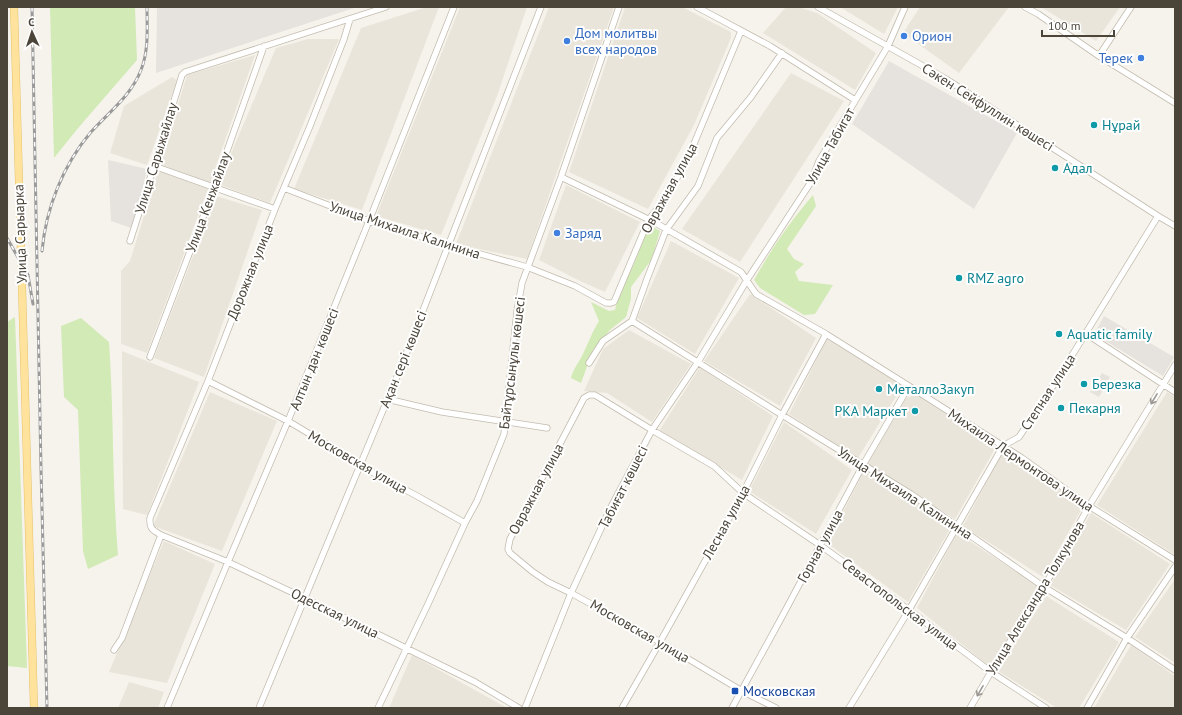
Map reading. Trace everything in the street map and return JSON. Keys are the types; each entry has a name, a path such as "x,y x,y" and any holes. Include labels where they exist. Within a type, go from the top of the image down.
{"main road":[{"name":"Улица Сарыарка","path":"14,7 34,708"}],"street":[{"path":"264,46 386,7"},
{"name":"Алтын дән көшесі","path":"167,708 288,421 454,7"},
{"name":"Ақан сері көшесі","path":"259,708 401,367 541,7"},
{"name":"Байтұрсынұлы көшесі","path":"378,708 465,523 477,501 504,434 517,310 522,284 561,177 619,7"},
{"path":"697,7 782,53 855,100"},
{"name":"Сәкен Сейфуллин көшесі","path":"818,7 946,79 1175,226"},
{"name":"Улица Табигат","path":"747,280 811,182 819,161 888,46 905,7"},
{"path":"1025,7 1175,103"},
{"path":"1100,56 1131,7"},
{"name":"Дорожная улица","path":"149,524 150,518 208,381 341,46 350,19"},
{"name":"Овражная улица","path":"527,267 575,286 606,303 611,304 614,302 649,220 666,199 691,150 741,31"},
{"name":"Улица Сарыжайлау","path":"130,241 182,75 189,70 264,46"},
{"name":"Улица Кенжайлау","path":"150,357 214,188 264,46"},
{"name":"Овражная улица","path":"632,321 666,230 698,186 717,138 751,97 782,53"},
{"path":"154,166 275,209"},
{"name":"Михаила Лермонтова улица","path":"561,177 649,220 741,272 756,294 826,334 910,386 1022,458 1089,506 1175,560"},
{"name":"Улица Михаила Калинина","path":"284,188 369,221 527,267"},
{"name":"Степная улица","path":"849,708 909,610 1003,446 1019,437 1055,383 1158,216"},
{"name":"Табиғат көшесі","path":"525,708 571,592 612,507 652,430 698,362 747,280"},
{"path":"589,364 603,341 632,321"},
{"name":"Улица Михаила Калинина","path":"632,321 911,494 1044,587 1127,638 1175,670"},
{"path":"1085,333 1175,392"},
{"name":"Лесная улица","path":"622,708 743,493 782,415 826,334"},
{"name":"Улица Александра Толкунова","path":"970,708 1044,587 1089,506 1175,365"},
{"name":"Московская улица","path":"208,381 288,421 372,472 465,523"},
{"name":"Горная улица","path":"732,708 863,465 910,386"},
{"name":"Овражная улица","path":"508,549 510,539 584,398 589,395 595,395"},
{"name":"Севастопольская улица","path":"595,395 714,466 743,493 820,545 991,672 1046,708"},
{"path":"387,399 442,412 547,428"},
{"name":"Одесская улица","path":"149,524 151,529 161,535 228,562 304,598 475,682 519,708"},
{"path":"114,650 122,638 161,535"},
{"name":"Московская улица","path":"508,549 510,554 532,572 548,582 571,592 660,642 742,691 776,708"},
{"path":"1087,708 1127,638 1175,567"}],"shaded area":[{"path":"157,7 357,7 156,73"},
{"path":"427,7 439,7 362,210 294,189 361,28"},
{"path":"460,7 527,7 497,96 441,235 376,216"},
{"path":"549,7 614,7 527,259 456,244"},
{"path":"625,7 682,7 731,32 731,38 694,125 648,209 569,172"},
{"path":"786,7 798,7 817,13 876,53 855,90 763,33"},
{"path":"840,7 898,7 884,34"},
{"path":"920,7 1009,7 959,73 903,33"},
{"path":"1041,7 1120,7 1096,41"},
{"path":"308,39 339,39 270,203 218,184 276,48"},
{"path":"255,55 210,183 160,164 187,75"},
{"path":"889,61 1017,133 974,209 852,124"},
{"path":"791,73 844,101 740,262 682,229"},
{"path":"172,77 177,80 147,165 110,153 124,106"},
{"path":"108,160 147,169 134,229 111,221"},
{"path":"158,171 208,189 147,353 121,344 121,271 130,261"},
{"path":"566,185 640,222 605,292 539,260"},
{"path":"216,196 262,210 204,377 154,358"},
{"path":"671,241 739,278 695,354 637,318"},
{"path":"750,294 816,338 780,406 704,361"},
{"path":"1104,316 1174,357 1163,376 1094,334"},
{"path":"629,330 691,364 652,422 607,393 584,391 603,349"},
{"path":"827,339 903,385 858,458 789,414"},
{"path":"122,351 199,382 147,515 123,509"},
{"path":"700,367 773,416 742,480 659,431"},
{"path":"1102,373 1110,377 1099,397 1090,392"},
{"path":"210,392 277,421 222,551 153,526"},
{"path":"1167,392 1175,397 1175,555 1097,505"},
{"path":"920,396 996,447 955,519 867,465 906,398"},
{"path":"784,422 852,470 816,534 749,491"},
{"path":"1004,449 1084,505 1043,577 963,526"},
{"path":"864,471 909,495 950,529 908,602 827,543"},
{"path":"1091,513 1170,564 1126,630 1050,585"},
{"path":"957,533 1040,587 990,667 917,608"},
{"path":"164,541 215,564 167,683 109,672"},
{"path":"1175,579 1175,663 1135,637"},
{"path":"1046,596 1119,642 1079,708 1057,708 998,671"},
{"path":"1131,645 1175,676 1175,708 1094,708"},
{"path":"412,655 507,708 389,708"},
{"path":"129,682 164,692 158,708 118,708"}],"green space":[{"path":"50,7 135,7 137,60 54,158"},
{"path":"813,195 816,206 787,249 794,259 804,264 795,272 799,281 833,285 815,314 804,315 760,288 754,280 781,236"},
{"path":"650,225 660,231 652,259 631,287 631,299 626,317 610,330 593,350 581,383 571,378 574,369 599,321 591,302 609,311 615,310 622,289"},
{"path":"15,317 27,668 7,666 7,322"},
{"path":"81,318 109,342 118,555 88,569 83,551 78,410 64,397 61,326"}],"railway":[{"path":"32,7 47,708"},
{"path":"42,251 47,219 52,203 64,173 72,158 91,132 126,96 141,70 144,62 146,47 147,7"},
{"path":"7,238 28,275 33,304"}],"place":[{"name":"Орион","path":"904,36"},
{"name":"Дом молитвы всех народов","path":"567,41"},
{"name":"Терек","path":"1141,58"},
{"name":"Нұрай","path":"1094,125"},
{"name":"Адал","path":"1055,168"},
{"name":"Заряд","path":"557,233"},
{"name":"RMZ agro","path":"959,278"},
{"name":"Aquatic family","path":"1059,334"},
{"name":"Березка","path":"1084,384"},
{"name":"МеталлоЗакуп","path":"879,389"},
{"name":"Пекарня","path":"1061,408"},
{"name":"РКА Маркет","path":"915,411"},
{"name":"Московская","path":"735,691"}]}
